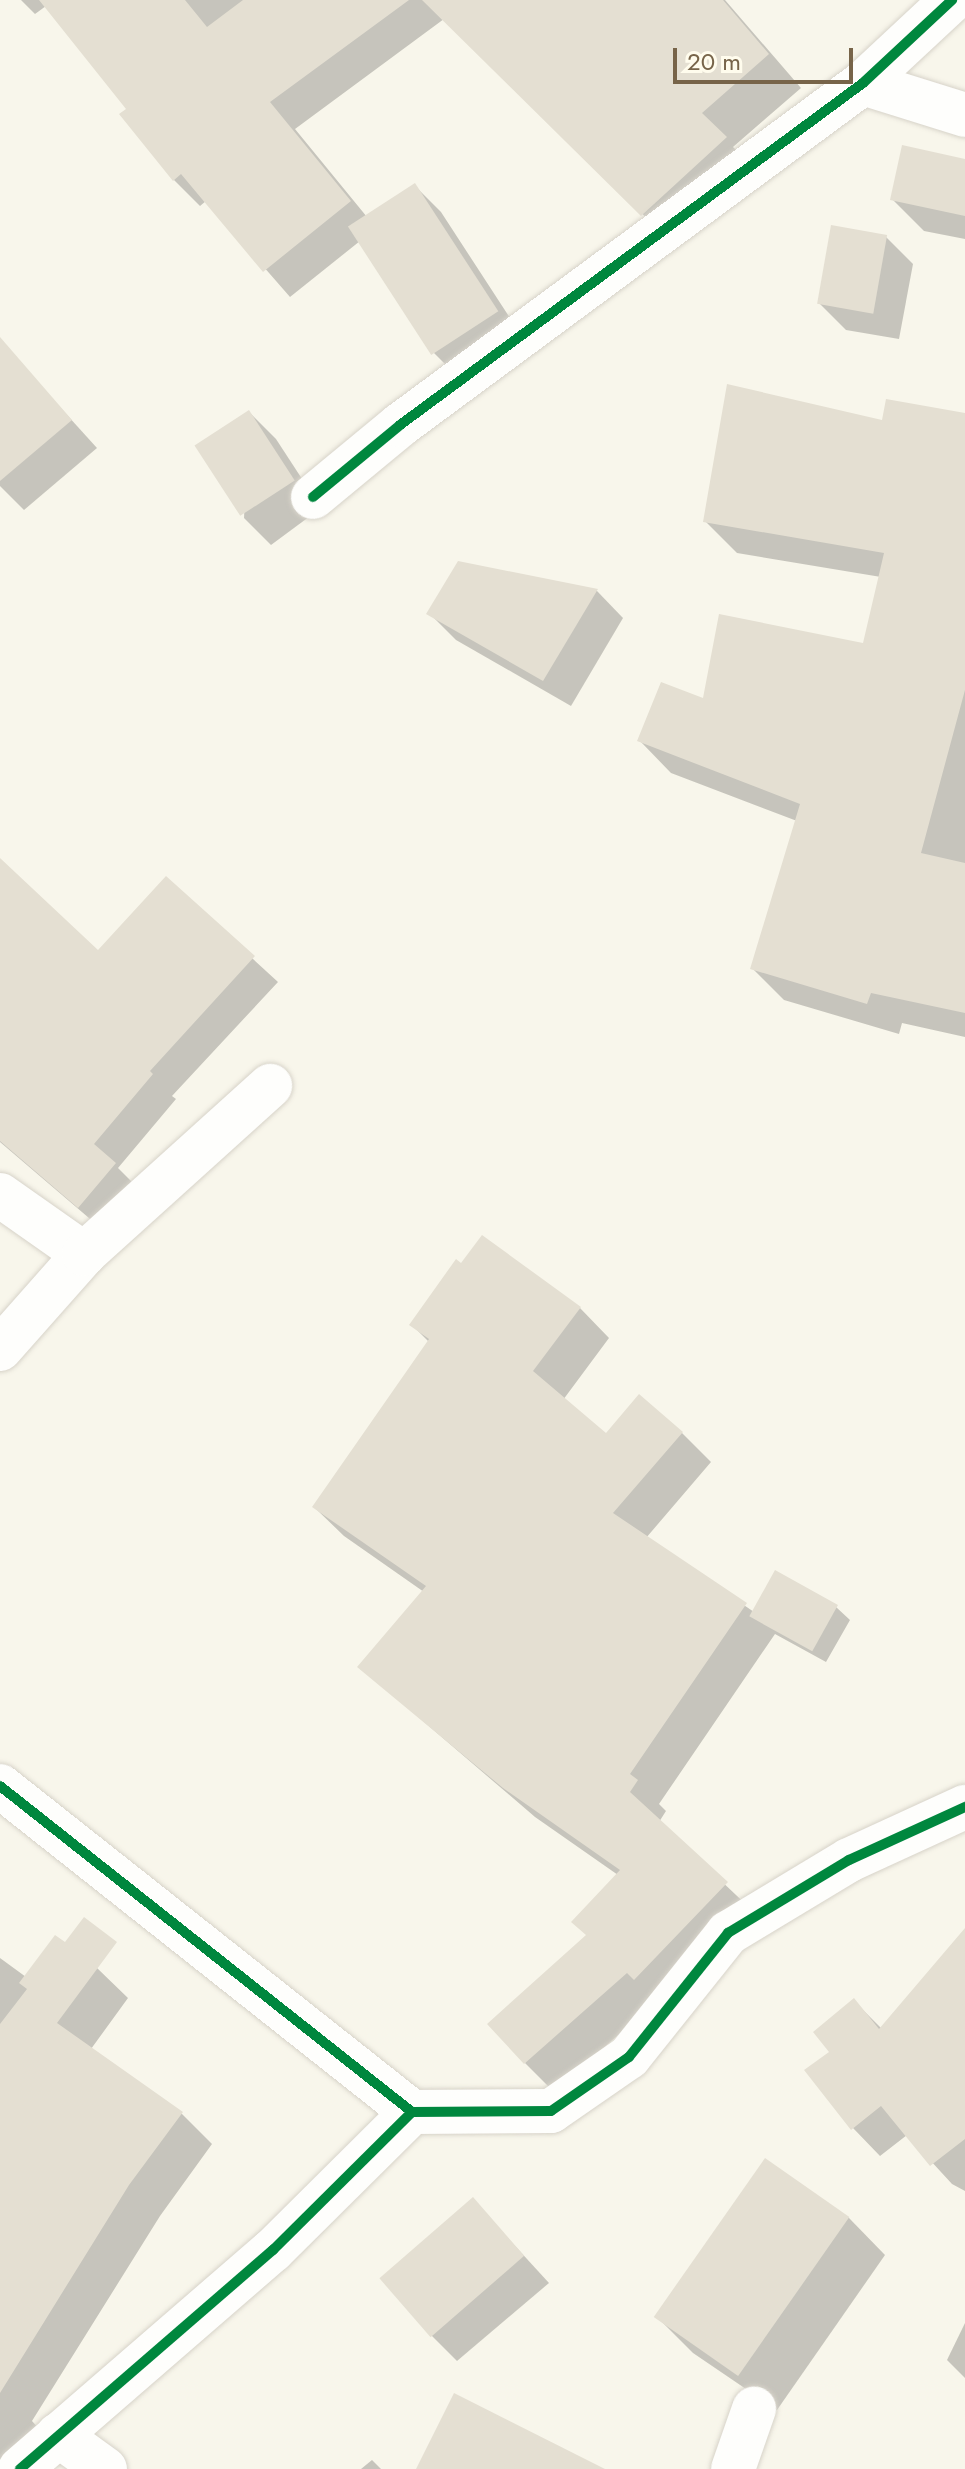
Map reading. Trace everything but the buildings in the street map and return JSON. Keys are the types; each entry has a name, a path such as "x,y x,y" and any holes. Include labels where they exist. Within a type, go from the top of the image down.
{"street":[{"path":"313,497 400,425 863,83 952,0"},
{"path":"863,83 965,115"},
{"path":"0,1349 84,1254 270,1086"},
{"path":"0,1195 84,1254"},
{"path":"0,1786 412,2112 551,2111 629,2057 728,1933 849,1860 965,1807"},
{"path":"20,2469 273,2250 412,2112"},
{"path":"733,2469 754,2409"},
{"path":"58,2435 105,2469"}],"cycle path":[{"path":"313,497 400,425 863,83 952,0"},
{"path":"0,1786 412,2112"},
{"path":"20,2469 273,2250 412,2112 551,2111 629,2057 728,1933 849,1860 965,1807"}]}
